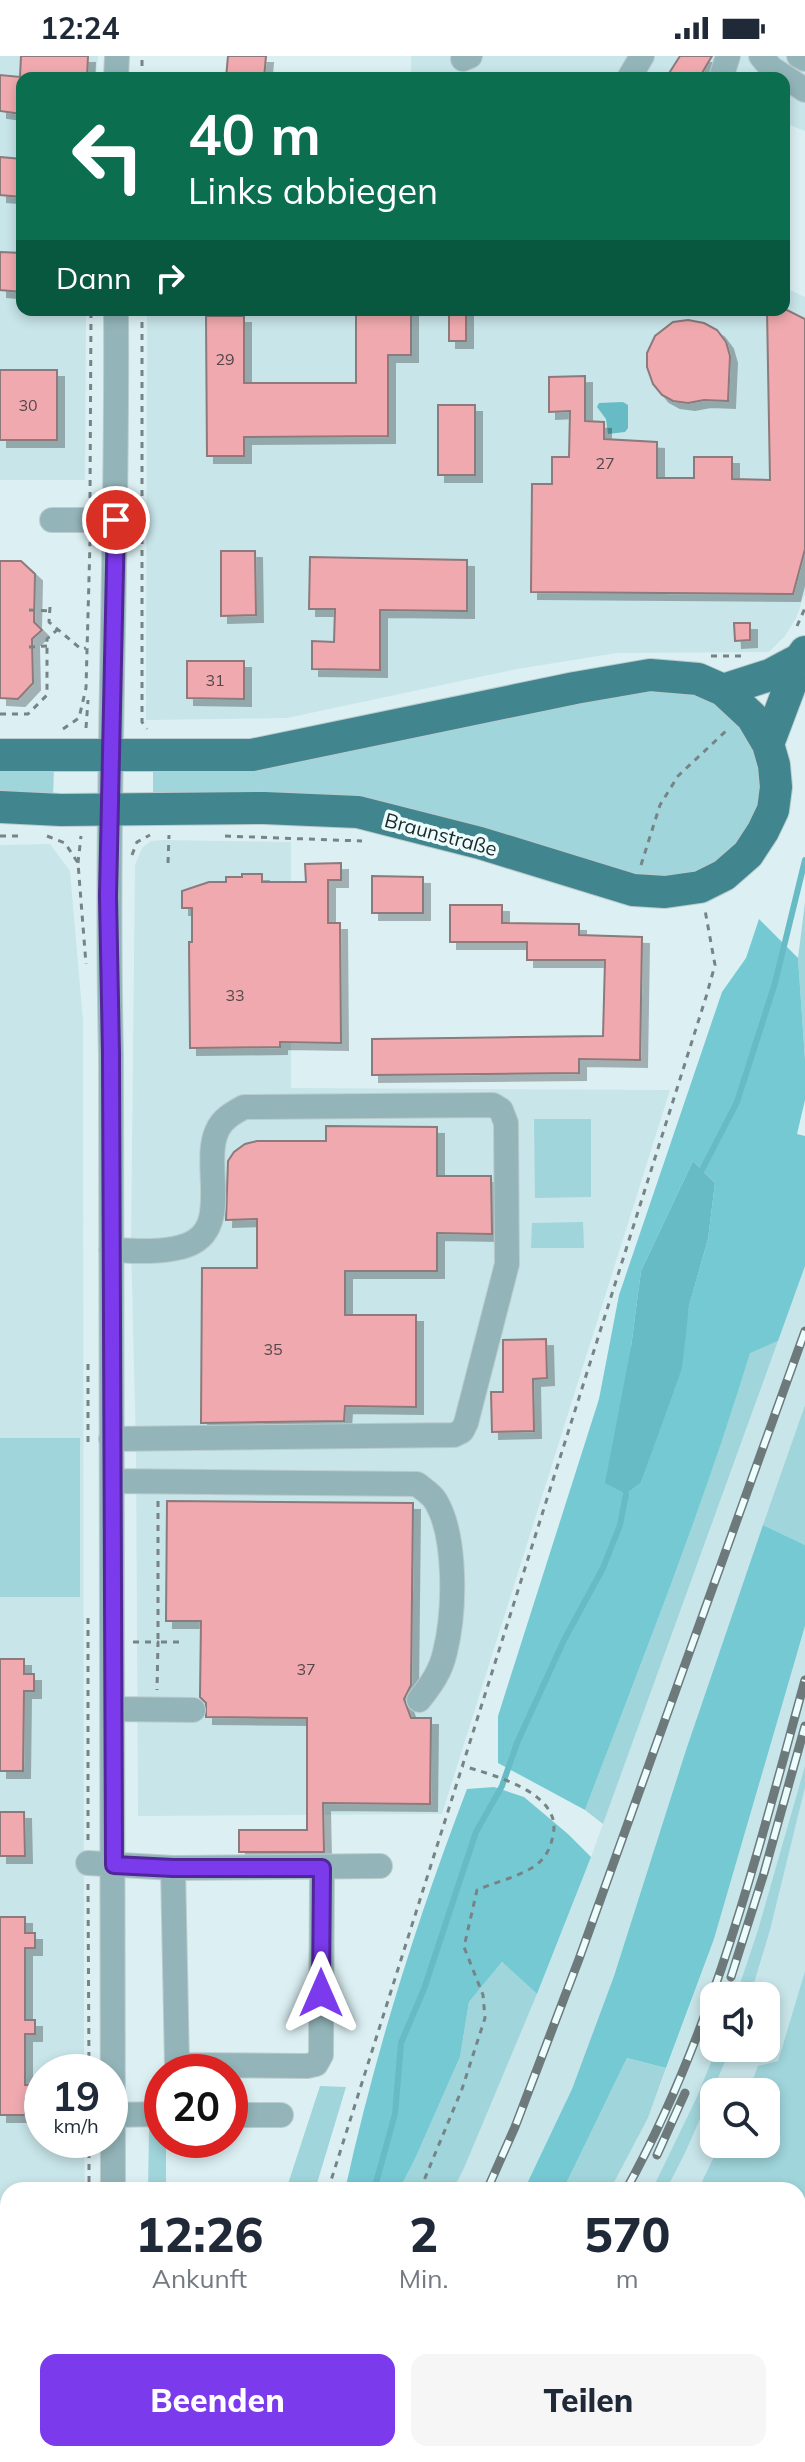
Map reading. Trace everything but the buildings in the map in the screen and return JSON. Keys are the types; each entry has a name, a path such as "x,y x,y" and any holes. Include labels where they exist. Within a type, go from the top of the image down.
{"main road":[{"path":"723,690 770,675 803,656"},
{"path":"768,744 803,656"},
{"name":"Braunstraße","path":"0,755 252,755 650,675 698,679 723,690 752,717 768,744 776,787 773,810 748,854 724,875 700,887 683,891 633,890 480,843 358,812 264,808 110,810 0,807"}],"street":[{"path":"761,56 777,72"},
{"path":"799,56 805,59"},
{"path":"113,2054 108,896 116,520 116,316"},
{"path":"52,520 116,520"},
{"path":"111,1250 180,1248 193,1243 206,1228 214,1210 212,1153 216,1132 228,1116 244,1107 493,1105 501,1110 506,1123 507,1264 462,1431 454,1435 111,1439"},
{"path":"112,1481 417,1484 434,1498 443,1519 452,1576 446,1651 436,1679 419,1700"},
{"path":"113,1709 193,1710"},
{"path":"88,1863 173,1868 380,1866"},
{"path":"173,1868 177,2065 307,2066 316,2064 321,2055 322,1868"},
{"path":"248,2115 281,2115"},
{"path":"113,2158 113,2182"}],"path":[{"path":"61,730 79,718 86,688 91,316"},
{"path":"142,316 142,722"},
{"path":"29,610 50,609 49,622 81,649 86,648"},
{"path":"0,714 28,714 47,695 47,639 58,629"},
{"path":"29,647 47,646"},
{"path":"638,872 660,805 678,776 736,722"},
{"path":"168,863 166,834 180,834"},
{"path":"137,842 150,835"},
{"path":"0,836 32,836"},
{"path":"48,836 65,843 78,863 87,970"},
{"path":"226,836 364,841"},
{"path":"330,2182 715,965 706,916"},
{"path":"88,1365 88,1459"},
{"path":"157,1710 158,1481"},
{"path":"88,1613 89,2054"},
{"path":"131,1642 184,1642"},
{"path":"423,2182 462,2089 485,2018 483,1995 464,1947 477,1890 538,1864 550,1848 556,1825 553,1814 517,1783 463,1766"},
{"path":"89,2158 89,2182"}],"shaded area":[{"path":"0,56 98,56 97,72 16,72 16,316 86,316 85,480 0,480"},
{"path":"411,56 805,56 805,131 790,125 790,72 411,72"},
{"path":"790,290 805,297 805,594 785,636 769,652 617,653 517,669 287,718 146,720 147,316 790,316"},
{"path":"623,402 628,405 628,428 625,432 608,434 606,419 597,407 599,403"},
{"path":"694,688 745,725 766,784 755,827 709,873 651,882 456,826 153,799 153,766 619,689"},
{"path":"0,766 54,766 53,800 0,800"},
{"path":"151,841 291,842 291,1088 670,1090 442,1814 138,1816 136,1451 131,1242 135,865 142,848"},
{"path":"50,844 70,871 83,1021 84,2054 24,2054 24,2158 84,2158 85,2182 0,2182 0,845"},
{"path":"805,902 805,1059 798,958"},
{"path":"759,919 798,958 805,1100 797,1134 805,1136 805,1266 778,1341 750,1353 692,1526 585,1810 498,1763 498,1716 599,1399 619,1295 722,992 746,958","holes":["693,1161 715,1183 708,1239 659,1431 641,1483 626,1494 631,1347 641,1271"]},
{"path":"534,1119 591,1119 591,1197 535,1198"},
{"path":"693,1161 715,1183 708,1239 689,1306 682,1368 641,1483 626,1494 605,1483 631,1347 641,1271"},
{"path":"583,1222 584,1248 531,1248 532,1223"},
{"path":"805,1266 805,1405 686,1750 614,1976 572,2089 528,2182 456,2182 537,1994 591,1857"},
{"path":"778,1341 603,1824 585,1810 692,1525 750,1352"},
{"path":"805,1405 805,1545 763,1525"},
{"path":"0,1438 80,1438 80,1597 0,1597"},
{"path":"763,1525 805,1545 805,1626 714,1939 666,2068 627,2058 567,2182 528,2182 572,2089 614,1976 686,1750"},
{"path":"805,1626 805,1971 780,2054 780,1982 700,1982 700,2062 778,2062 771,2078 700,2078 700,2158 737,2158 726,2182 614,2182 648,2118 714,1939"},
{"path":"805,1766 805,1787 770,1930 754,1982 741,1982"},
{"path":"494,1787 524,1797 591,1857 537,1994 502,1962 469,2002 460,2057 403,2182 347,2182 384,2037 414,1937 467,1789"},
{"path":"502,1962 537,1994 457,2182 403,2182 460,2057 469,2002"},
{"path":"805,1971 805,2182 702,2182 713,2158 780,2158 780,2078 753,2078 758,2066 780,2062"},
{"path":"627,2058 666,2068 648,2118 614,2182 567,2182"},
{"path":"711,2062 725,2062 718,2078 705,2078"},
{"path":"320,2086 346,2087 317,2182 289,2182"},
{"path":"700,2089 700,2119 685,2153 670,2182 656,2182"},
{"path":"149,2158 166,2158 166,2182 148,2182"}],"waterway":[{"path":"702,1170 737,1102 775,983 805,860"},
{"path":"376,2182 395,2114 401,2043 424,1989 476,1832 502,1786 517,1743 564,1640 603,1568 620,1525 626,1494"}],"railway":[{"path":"491,2182 515,2127 579,1959 805,1331"},
{"path":"630,2182 657,2130 709,2005 750,1876 805,1680"},
{"path":"731,1977 805,1726"},
{"path":"657,2155 685,2093"}],"route":[{"path":"116,520 108,896 114,1865 322,1868 321,1993"}]}
